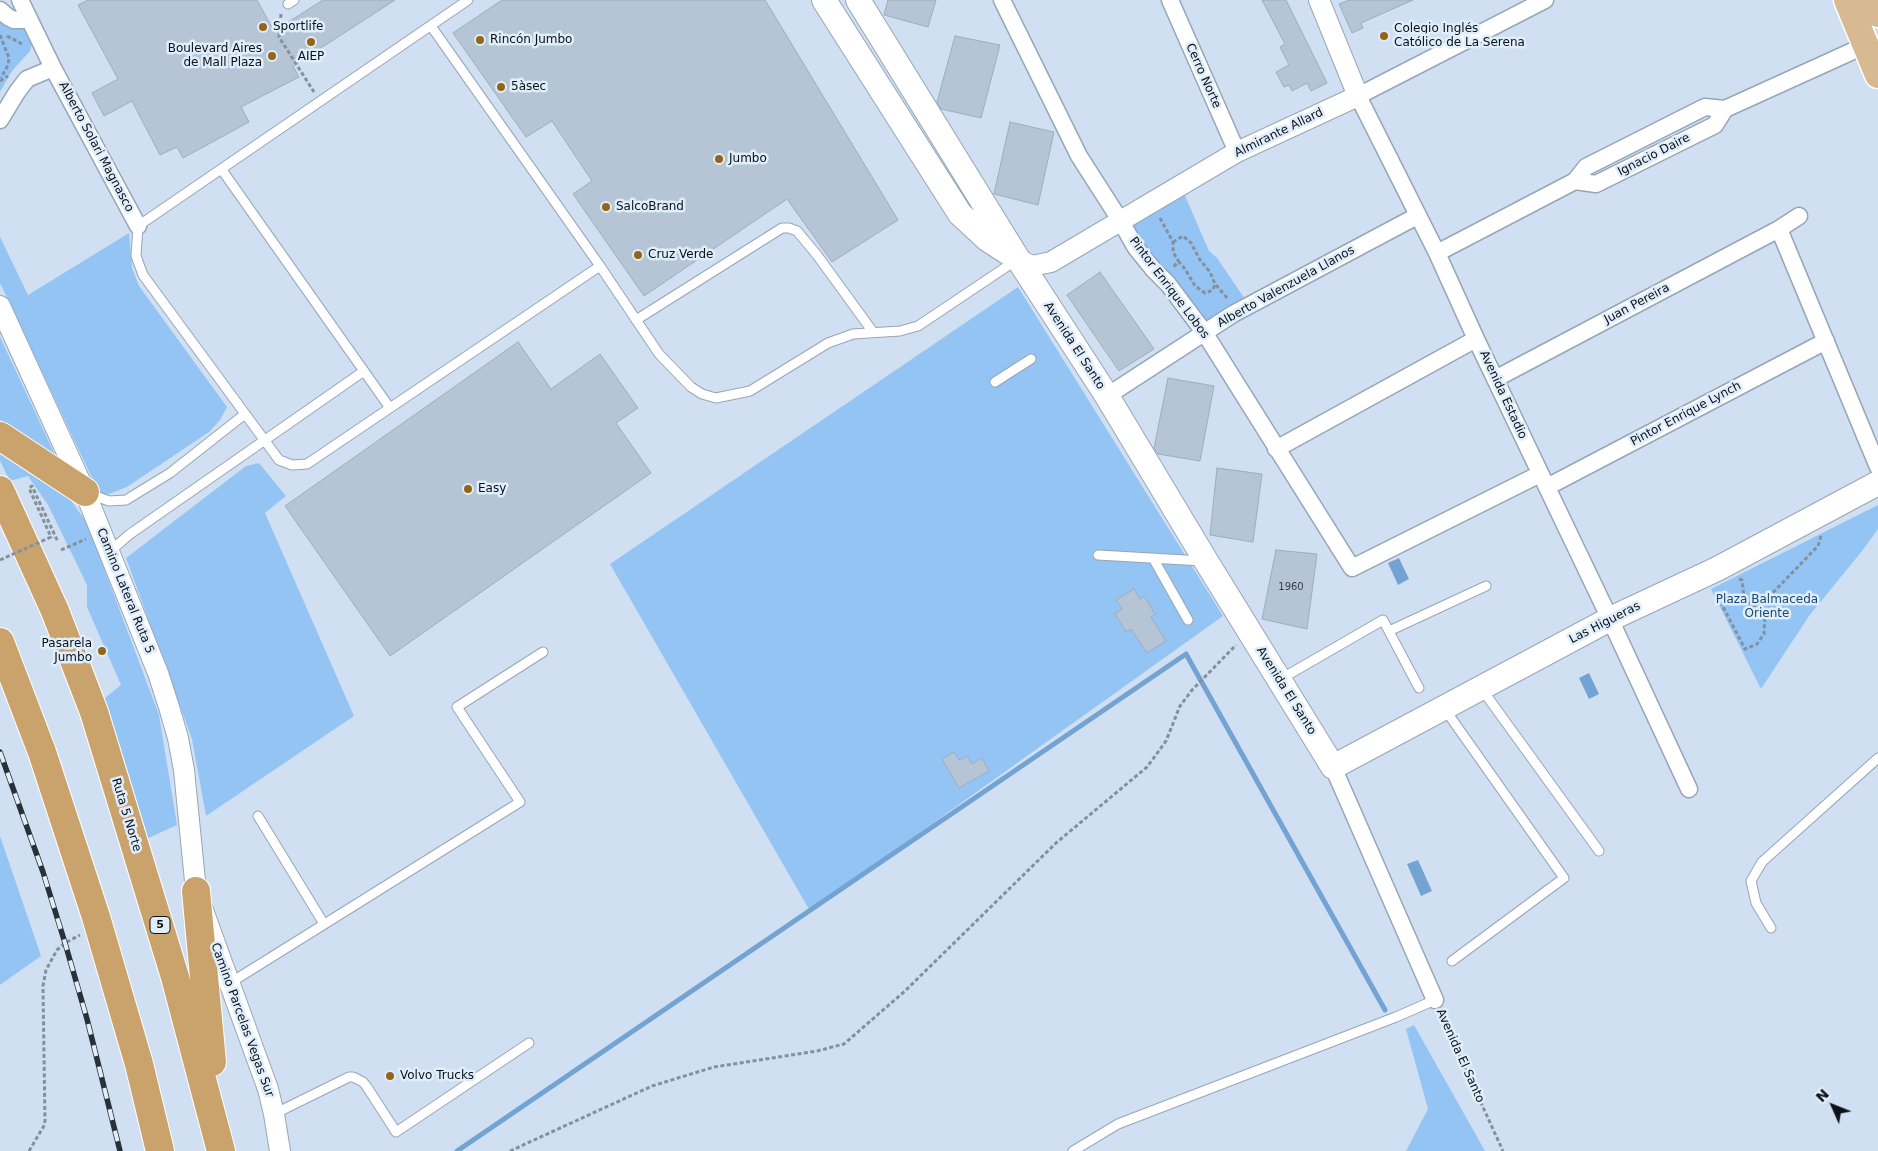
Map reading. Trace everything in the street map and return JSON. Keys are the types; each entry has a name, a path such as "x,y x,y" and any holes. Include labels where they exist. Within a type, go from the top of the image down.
{"highway":[{"path":"0,436 85,492"},
{"name":"Ruta 5 Norte","path":"0,490 56,611 94,712 175,977 220,1146"},
{"path":"0,642 42,752 96,917 139,1064 160,1151"},
{"path":"196,891 220,1146"}],"main road":[{"name":"Avenida El Santo","path":"824,0 960,214 987,239 1018,259"},
{"name":"Avenida El Santo","path":"858,0 1018,259 1107,396 1333,767"},
{"path":"1847,0 1873,59"},
{"path":"1872,0 1878,14"},
{"name":"Las Higueras","path":"1333,767 1610,619 1717,569 1878,483"}],"street":[{"name":"Alberto Solari Magnasco","path":"20,0 53,68 138,226"},
{"name":"Pintor Enrique Lobos","path":"1002,0 1079,156 1136,248 1168,284 1204,332 1352,568"},
{"name":"Cerro Norte","path":"1170,0 1237,152"},
{"name":"Avenida Estadio","path":"1319,0 1358,96 1437,253 1688,789"},
{"name":"Almirante Allard","path":"1018,259 1032,266 1052,262 1237,152 1358,96 1545,0"},
{"path":"0,10 14,20 29,20"},
{"name":"Ignacio Daire","path":"1437,253 1575,181 1596,184 1715,124 1725,109 1873,59"},
{"name":"Alberto Solari Magnasco","path":"0,120 27,79 53,68"},
{"name":"Alberto Valenzuela Llanos","path":"1107,396 1233,314 1417,216"},
{"name":"Juan Pereira","path":"1495,378 1779,229 1800,216"},
{"path":"1779,229 1878,467"},
{"name":"Camino Lateral Ruta 5","path":"0,306 85,492 158,673 178,738 184,770 196,891"},
{"path":"1276,449 1476,339"},
{"name":"Pintor Enrique Lynch","path":"1352,568 1543,481 1826,341"},
{"name":"Avenida El Santo","path":"1333,767 1435,1000"},
{"name":"Camino Parcelas Vegas Sur","path":"196,891 268,1089 280,1151"}],"lane":[{"path":"468,0 138,226 136,256 143,276 279,460 292,465 307,464 600,266"},
{"path":"431,26 600,266 659,354 691,388 702,394 716,398 750,391 828,343 853,334 900,331 918,326 1018,259"},
{"path":"222,170 390,408"},
{"path":"636,320 782,228 790,228 797,231 817,255 873,332"},
{"path":"995,382 1031,359"},
{"path":"109,552 130,534 364,371"},
{"path":"85,492 109,501 126,500 170,473 245,414"},
{"path":"1098,555 1206,561"},
{"path":"1153,558 1188,620"},
{"path":"1389,631 1486,586"},
{"path":"1279,680 1383,620 1419,688"},
{"path":"230,983 520,802 457,707 543,652"},
{"path":"1480,688 1599,851"},
{"path":"1444,708 1564,878 1452,961"},
{"path":"1770,928 1756,903 1751,881 1762,862 1878,758"},
{"path":"258,816 324,924"},
{"path":"1073,1151 1118,1124 1396,1017 1435,1000"},
{"path":"274,1114 349,1077 353,1077 363,1082 367,1087 396,1132 529,1043"}],"path":[{"path":"288,5 278,37 321,102"},
{"path":"0,33 27,47"},
{"path":"0,33 9,58 1,80"},
{"path":"1,80 10,75"},
{"path":"1153,202 1159,218 1173,242 1173,252 1195,286 1205,293 1214,290 1215,284 1210,272 1200,260 1191,243 1183,236 1173,242"},
{"path":"1160,276 1179,262"},
{"path":"0,560 51,537 29,488 32,486 58,542"},
{"path":"1717,569 1724,575 1742,580 1744,598 1752,606 1762,604 1818,546 1822,532 1815,517"},
{"path":"61,550 101,532"},
{"path":"1744,598 1734,599 1722,605 1745,649 1757,644 1764,634 1765,615 1759,604"},
{"path":"510,1151 652,1086 714,1067 816,1051 844,1044 905,990 1056,843 1147,767 1166,741 1180,706 1196,686 1249,631"},
{"path":"30,1151 45,1124 43,986 46,970 57,950 65,943 86,932"},
{"name":"Avenida El Santo","path":"1435,1000 1503,1151"}],"green space":[{"path":"0,16 23,27 32,44 30,51 12,71 0,92"},
{"path":"1183,191 1209,251 1217,258 1247,302 1211,326 1201,324 1146,251 1133,225"},
{"path":"129,233 132,268 139,286 227,407 220,420 209,432 127,487 101,497 0,283 0,237 28,295"},
{"path":"1018,287 1223,616 810,911 610,564"},
{"path":"0,337 63,472 0,420"},
{"path":"0,450 63,489 87,523 159,715 177,825 144,840 100,702 121,685 87,607 87,585 48,505 28,476 10,481 0,461"},
{"path":"259,463 286,496 265,513 354,716 206,816 192,739 126,558 246,466"},
{"name":"Plaza Balmaceda Oriente","path":"1878,505 1878,529 1809,616 1761,689 1711,589"},
{"path":"0,836 41,956 0,985"},
{"path":"1414,1025 1485,1151 1406,1151 1428,1109 1406,1029"}],"shaded area":[{"path":"1399,558 1409,579 1398,585 1388,563"},
{"path":"1589,673 1599,694 1589,699 1579,678"},
{"path":"1418,860 1432,891 1421,896 1407,864"}],"building":[{"path":"88,0 257,0 274,31 323,0 395,0 293,66 299,77 241,107 249,122 183,158 177,147 160,155 132,101 104,116 92,93 118,79 78,5"},
{"name":"Jumbo","path":"502,0 765,0 898,220 832,262 787,199 644,296 573,194 592,181 552,121 526,137 453,33"},
{"path":"888,0 936,0 928,27 884,15"},
{"path":"1262,0 1286,0 1327,83 1311,91 1307,83 1292,91 1289,85 1284,87 1276,72 1289,65 1280,47 1285,44"},
{"path":"1349,0 1413,0 1361,23 1363,28 1352,33 1339,4"},
{"path":"955,36 1000,45 981,118 941,109 937,102"},
{"path":"1010,122 1054,132 1038,205 994,194"},
{"path":"1100,272 1154,349 1119,371 1067,295"},
{"name":"Easy","path":"518,342 551,389 600,354 638,408 616,423 651,473 390,656 285,506"},
{"path":"1168,378 1214,386 1200,461 1158,454 1154,448"},
{"path":"1217,468 1262,474 1253,542 1210,535"},
{"path":"1276,550 1317,554 1307,629 1262,619"},
{"path":"1134,589 1140,599 1144,596 1155,614 1151,617 1166,641 1147,653 1131,629 1126,632 1115,614 1122,609 1116,600"},
{"path":"954,752 959,760 967,756 972,764 982,758 989,771 959,788 942,759"}],"waterway":[{"path":"457,1151 1186,654 1385,1010"}],"railway":[{"path":"0,752 43,872 65,943 87,1019 120,1151"}],"place":[{"name":"Sportlife","path":"263,27"},
{"name":"Colegio Inglés Católico de La Serena","path":"1384,36"},
{"name":"Rincón Jumbo","path":"480,40"},
{"name":"AIEP","path":"311,42"},
{"name":"Boulevard Aires de Mall Plaza","path":"272,56"},
{"name":"5àsec","path":"501,87"},
{"name":"Jumbo","path":"719,159"},
{"name":"SalcoBrand","path":"606,207"},
{"name":"Cruz Verde","path":"638,255"},
{"name":"Easy","path":"468,489"},
{"name":"Pasarela Jumbo","path":"102,651"},
{"name":"Volvo Trucks","path":"390,1076"}]}
